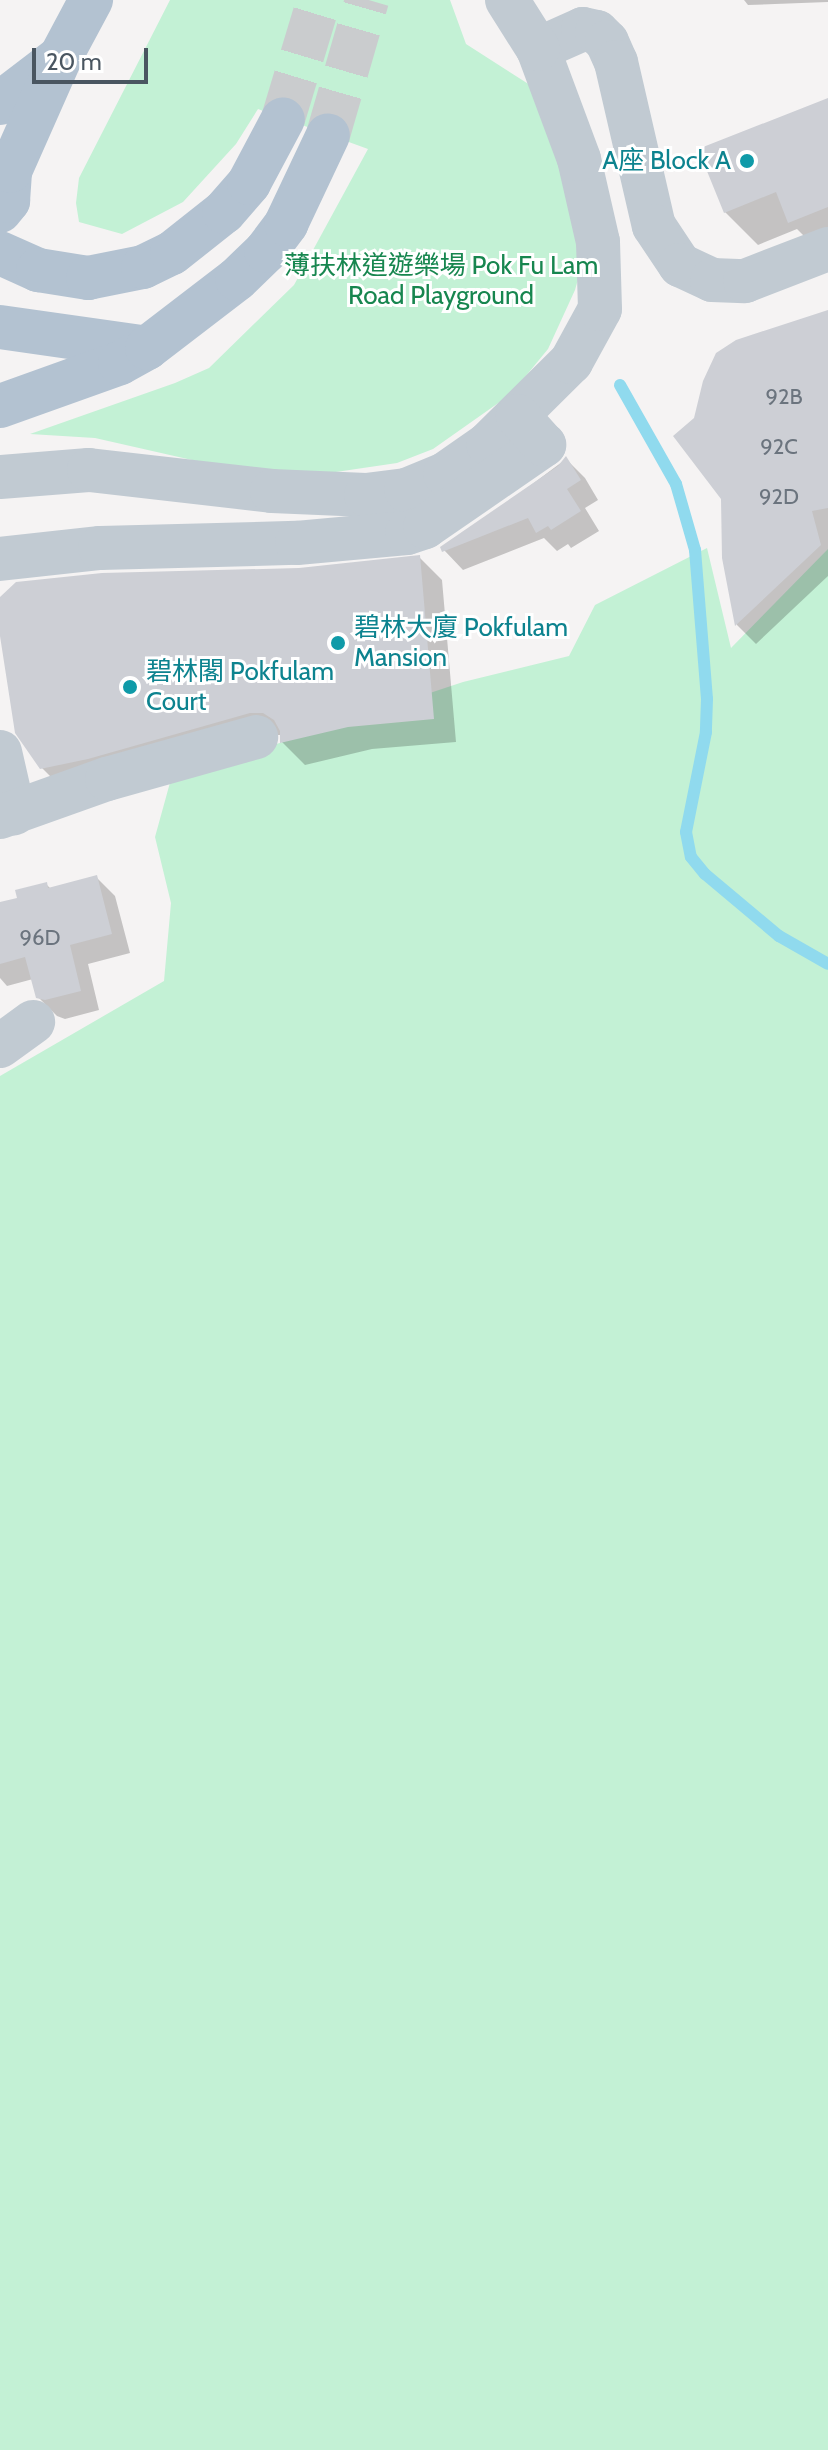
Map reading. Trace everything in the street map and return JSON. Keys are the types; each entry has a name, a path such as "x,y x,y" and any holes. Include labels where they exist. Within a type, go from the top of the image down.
{"main road":[{"path":"3,186 60,58 91,0"},
{"path":"0,103 60,58"},
{"path":"0,253 38,270 88,278 143,267 172,253 224,212 249,183 283,119"},
{"path":"0,406 88,376 147,348 205,305 266,251 286,224 328,135"},
{"path":"0,327 147,348"}],"street":[{"path":"0,477 89,470 272,491 366,495 406,490 445,474 488,444 518,416 571,362 600,309 598,242 579,159 538,49 507,0"},
{"path":"538,49 583,29 597,32 607,42 616,62 654,226 680,265 712,280 745,281 828,249"},
{"path":"0,559 100,548 297,543 407,533 425,527 544,445 518,416"},
{"path":"0,752 7,815 107,779 256,737"}],"green space":[{"name":"薄扶林道遊樂場 Pok Fu Lam Road Playground","path":"170,0 450,0 466,44 530,85 551,133 582,265 575,290 548,349 511,394 433,449 397,463 329,473 236,470 95,438 30,434 209,368 294,285 368,149 258,109 236,144 183,202 122,234 79,222 76,203 79,178"},
{"path":"707,548 731,648 828,549 828,2450 0,2450 0,1076 164,981 171,903 155,837 171,779 463,682 569,656 595,605"}],"building":[{"name":"A座 Block A","path":"828,98 828,207 788,223 776,192 724,213 698,149"},
{"path":"828,310 828,508 812,511 821,545 735,626 722,558 721,499 673,436 694,418 703,381 716,353 736,340"},
{"path":"566,456 581,480 567,489 581,511 551,530 548,526 536,533 528,518 442,552 440,547 558,466"},
{"path":"420,555 434,719 348,727 280,743 280,731 274,720 263,713 250,713 88,759 40,769 15,733 0,636 0,597 16,582 102,573 299,568"},
{"path":"97,875 112,934 70,945 81,991 45,1000 36,998 25,957 0,964 0,902 17,898 15,890 47,882 48,888"}],"waterway":[{"path":"620,385 676,484 695,550 707,699 706,732 686,832 691,857 705,874 779,936 828,964"}],"tunnel":[{"path":"283,119 319,0"},
{"path":"328,135 367,0"}],"place":[{"name":"A座 Block A","path":"747,161"},
{"name":"碧林大廈 Pokfulam Mansion","path":"338,643"},
{"name":"碧林閣 Pokfulam Court","path":"130,687"}]}
